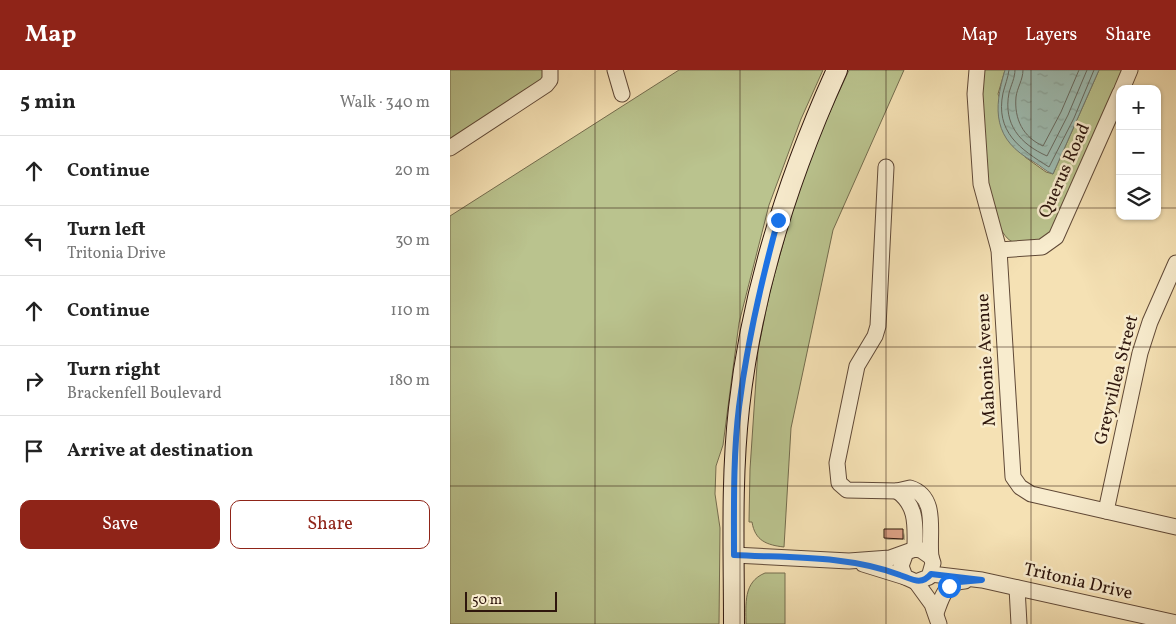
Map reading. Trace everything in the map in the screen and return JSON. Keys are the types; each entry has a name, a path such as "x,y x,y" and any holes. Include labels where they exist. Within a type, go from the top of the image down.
{"street":[{"path":"450,148 546,85 550,80 550,70"},
{"path":"615,70 622,94"},
{"path":"734,624 735,465 738,416 755,311 778,220 797,165 837,70"},
{"name":"Mahonie Avenue","path":"977,70 975,94 981,184 999,250 1013,477 1020,487 1031,494 1176,527"},
{"path":"1124,85 1130,70"},
{"name":"Querus Road","path":"999,250 1042,247 1056,237 1116,102"},
{"path":"886,167 878,326 875,336 857,366 837,463 838,483 844,490 898,491 906,488 921,493 928,503 924,572"},
{"name":"Greyvillea Street","path":"1106,511 1142,346 1150,322 1176,263"},
{"path":"898,491 913,510 910,552 901,566 924,572"},
{"path":"849,561 890,558 921,550 924,572 936,614"},
{"path":"734,555 849,561 924,572"},
{"name":"Tritonia Drive","path":"924,572 977,579 1176,623"},
{"path":"936,614 945,590 949,586 977,579"},
{"path":"1017,588 1020,624"}],"green space":[{"path":"450,70 545,70 545,77 450,142"},
{"path":"679,70 823,70 801,119 769,205 739,323 723,445 716,466 715,494 720,528 719,624 450,624 450,216"},
{"path":"849,70 904,70 833,230 791,428 784,547 763,541 756,534 752,522 749,522 750,469 758,350 770,291 792,211 817,140"},
{"path":"983,70 1005,70 998,94 1025,157 1046,172 1053,174 1099,70 1124,70 1054,230 1042,241 1014,242 1009,240 1001,229 995,215 989,196 981,75"},
{"path":"765,573 785,573 785,624 746,624 746,601 749,588 758,577"}],"water":[{"path":"1005,70 1099,70 1053,174 1020,153 1010,144 1004,134 998,111"}],"building":[{"path":"884,529 903,529 903,539 884,538"}],"route":[{"path":"778,220 755,311 739,407 735,465 734,555 849,561 891,572 916,582 923,581 931,574 982,580 959,582 949,586"}]}
